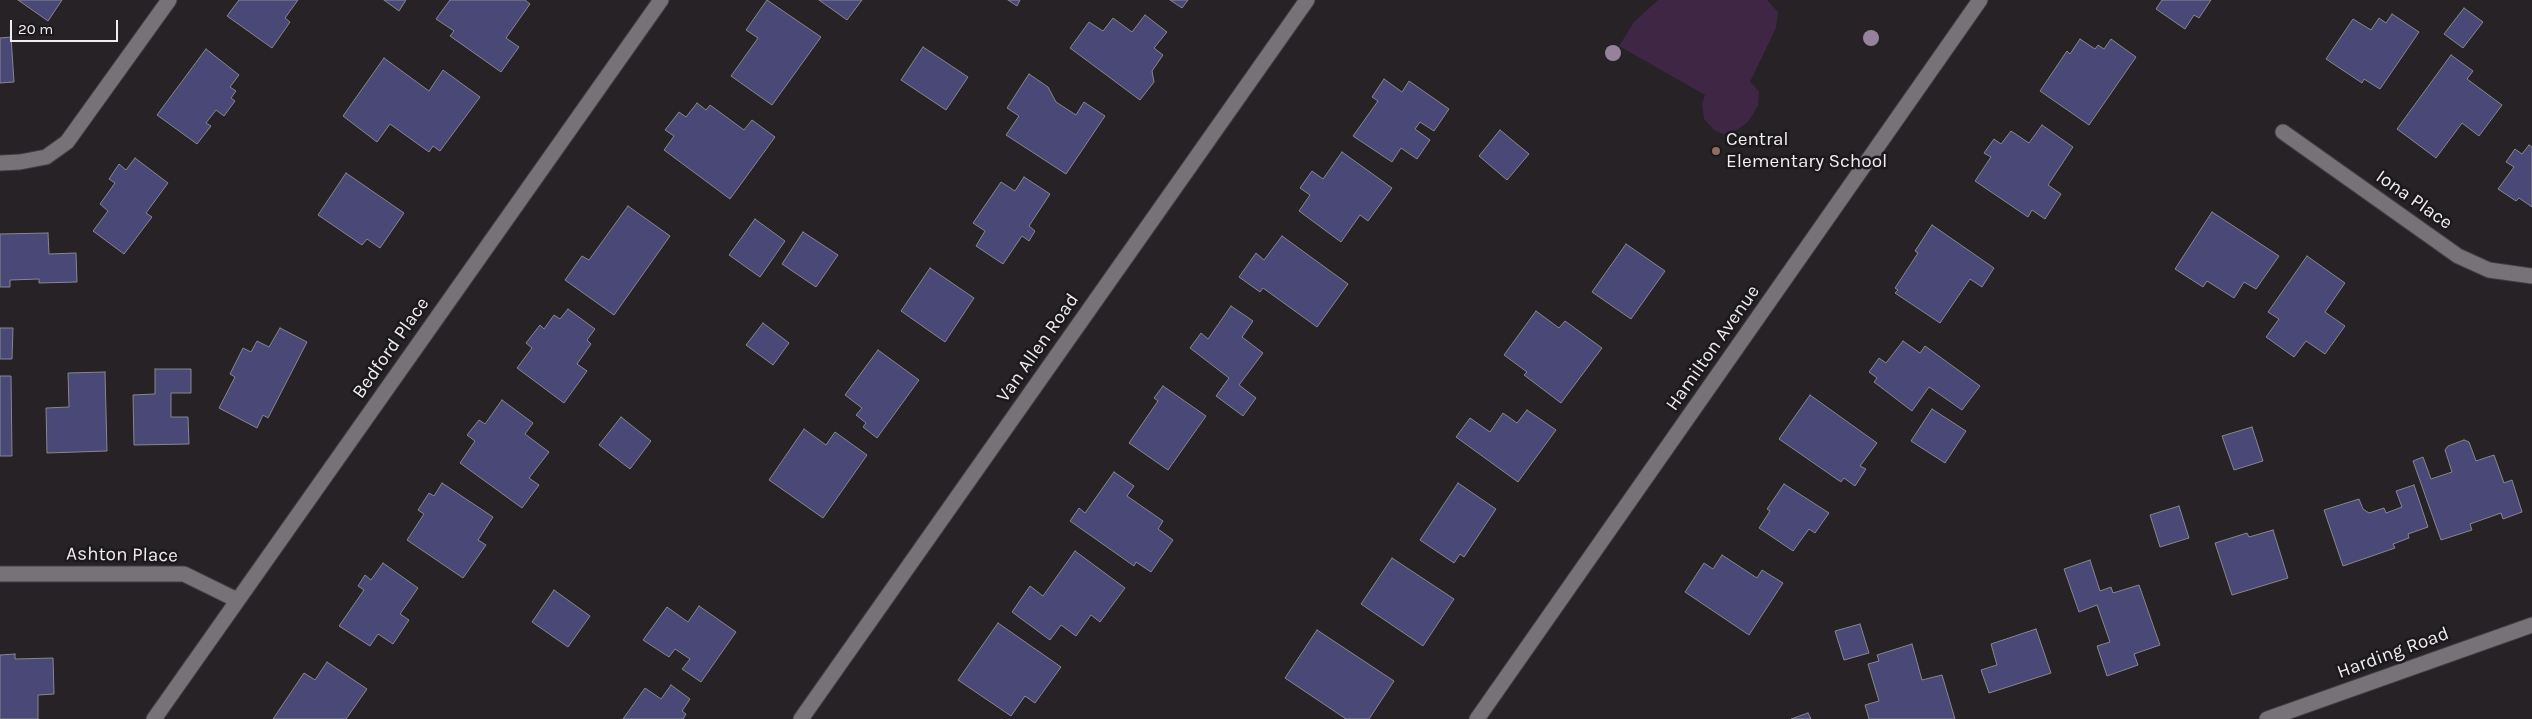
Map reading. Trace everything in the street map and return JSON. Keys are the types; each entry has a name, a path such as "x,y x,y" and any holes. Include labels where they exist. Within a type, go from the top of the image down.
{"street":[{"path":"0,163 20,162 46,157 67,142 168,0"},
{"name":"Bedford Place","path":"154,719 661,0"},
{"name":"Van Allen Road","path":"801,719 1306,0"},
{"name":"Hamilton Avenue","path":"1478,719 1980,0"},
{"name":"Iona Place","path":"2283,132 2458,256 2489,270 2532,276"},
{"name":"Ashton Place","path":"0,574 184,574 237,600"},
{"name":"Harding Road","path":"2267,719 2532,625"}],"shaded area":[{"path":"1658,0 1767,0 1778,12 1776,28 1750,82 1759,91 1758,106 1748,122 1737,130 1723,134 1714,130 1704,119 1702,104 1705,95 1619,46 1634,22"}],"building":[{"path":"18,0 62,0 48,21"},
{"path":"239,0 298,0 285,18 290,22 272,48 227,16"},
{"path":"384,0 406,0 399,11"},
{"path":"450,0 525,0 530,4 506,38 519,47 501,72 450,36 454,31 436,19"},
{"path":"767,0 821,37 772,105 731,76 758,38 746,30"},
{"path":"819,0 862,0 847,20"},
{"path":"1008,0 1020,0 1017,6"},
{"path":"1170,0 1188,0 1182,8"},
{"path":"2162,0 2211,0 2199,18 2194,15 2185,29 2156,9"},
{"path":"2464,8 2483,22 2463,48 2444,34"},
{"path":"2392,14 2419,32 2380,89 2364,79 2362,83 2326,59 2353,19 2371,30 2379,18 2386,23"},
{"path":"1145,15 1167,32 1154,48 1163,55 1152,71 1154,82 1140,100 1070,48 1089,22 1103,31 1113,18 1132,32"},
{"path":"11,37 14,82 0,83 0,38"},
{"path":"2080,39 2095,49 2098,45 2104,49 2111,39 2136,57 2089,125 2040,91 2067,51 2070,54"},
{"path":"923,47 968,77 946,110 901,80"},
{"path":"206,49 239,75 230,87 236,91 231,98 235,101 224,116 216,110 206,123 211,126 197,144 157,115"},
{"path":"2451,55 2473,71 2467,79 2502,105 2479,136 2462,123 2436,158 2397,129"},
{"path":"384,58 429,91 443,70 480,97 440,151 433,146 429,152 390,124 377,142 343,116"},
{"path":"1029,74 1048,87 1056,102 1076,115 1084,102 1105,116 1066,174 1006,135 1019,116 1007,108"},
{"path":"1384,79 1402,92 1409,81 1449,109 1434,131 1420,122 1415,129 1430,140 1417,159 1401,148 1392,162 1353,136 1378,101 1372,97"},
{"path":"697,103 706,110 710,105 744,130 752,120 775,137 730,199 664,150 674,136 665,130 679,112 686,117"},
{"path":"2042,125 2073,147 2048,185 2061,194 2045,219 2032,210 2028,217 1975,181 1991,157 1984,153 1994,139 2001,144 2011,131 2029,143"},
{"path":"1500,130 1529,154 1507,180 1479,156"},
{"path":"2529,145 2532,147 2532,207 2519,198 2516,201 2498,189 2514,167 2506,162 2515,149 2522,154"},
{"path":"1342,152 1392,188 1368,221 1360,215 1341,242 1299,211 1310,195 1300,188 1312,171 1323,179"},
{"path":"135,158 168,183 146,213 152,217 124,254 93,231 108,211 100,204 115,183 109,179 119,164 126,170"},
{"path":"346,173 404,213 380,248 367,239 362,245 318,215"},
{"path":"1024,177 1050,194 1029,226 1035,231 1029,241 1022,236 1003,264 976,246 985,231 973,223 1001,182 1015,191"},
{"path":"628,206 670,236 614,315 565,280 582,256 589,260"},
{"path":"2212,212 2279,256 2256,289 2244,282 2234,298 2207,281 2203,287 2175,269"},
{"path":"755,219 785,241 760,277 729,255"},
{"path":"1932,225 1994,268 1982,287 1970,279 1940,323 1895,293 1898,290 1895,288 1918,253 1915,251"},
{"path":"803,232 838,255 816,287 782,264"},
{"path":"48,233 49,254 76,253 77,282 39,283 39,279 10,280 10,287 0,287 0,234"},
{"path":"1282,236 1348,284 1317,327 1263,288 1260,292 1239,277 1256,253 1264,260"},
{"path":"1626,244 1665,271 1631,319 1592,292"},
{"path":"2307,256 2345,283 2325,312 2345,326 2325,354 2306,341 2294,357 2266,337 2279,319 2268,312"},
{"path":"930,268 974,298 945,342 901,311"},
{"path":"1231,306 1253,321 1242,337 1263,353 1239,385 1256,398 1243,416 1216,396 1229,378 1190,348 1201,333 1208,339"},
{"path":"568,309 595,329 587,340 591,344 577,364 587,371 564,403 517,368 532,348 526,343 540,325 544,329 554,315 560,319"},
{"path":"1536,311 1559,328 1565,321 1602,348 1561,403 1524,375 1527,372 1504,355"},
{"path":"763,323 789,343 773,365 746,345"},
{"path":"0,328 13,328 12,359 0,359"},
{"path":"280,328 307,342 268,418 263,415 257,428 219,408 235,377 230,374 243,348 251,352 257,341 269,347"},
{"path":"1903,341 1920,353 1925,346 1980,386 1962,410 1929,387 1912,411 1874,382 1877,378 1869,372 1879,358 1886,363"},
{"path":"878,350 919,380 877,438 863,427 866,423 856,415 862,408 845,395"},
{"path":"155,369 191,369 191,393 171,393 171,417 188,417 189,444 134,445 133,395 155,394"},
{"path":"105,372 107,451 47,453 46,408 69,407 68,373"},
{"path":"0,376 11,376 12,456 0,456"},
{"path":"1163,386 1206,416 1168,470 1129,443 1158,401 1154,398"},
{"path":"1810,395 1877,443 1860,466 1866,469 1855,486 1844,478 1841,482 1779,439"},
{"path":"502,400 533,423 525,434 549,452 529,478 539,485 522,508 460,463 475,441 467,435 479,420 485,424"},
{"path":"1932,409 1966,431 1945,463 1911,441"},
{"path":"1527,410 1556,430 1518,482 1456,437 1470,418 1490,432 1503,413 1517,423"},
{"path":"621,417 651,441 630,469 599,445"},
{"path":"2252,427 2263,461 2234,470 2222,436"},
{"path":"804,429 826,445 835,432 867,455 823,518 769,480"},
{"path":"2464,440 2469,442 2476,461 2494,455 2504,483 2512,480 2522,512 2503,519 2501,513 2470,524 2472,530 2441,540 2413,461 2423,457 2431,479 2452,472 2445,450 2448,446"},
{"path":"1114,472 1134,486 1127,496 1163,521 1158,529 1173,540 1151,572 1136,562 1134,566 1070,521 1079,508 1085,513"},
{"path":"442,483 493,517 478,540 486,545 463,578 407,540 424,514 418,510 429,493 434,496"},
{"path":"1458,483 1496,509 1464,557 1460,554 1454,563 1420,540"},
{"path":"1784,484 1829,513 1815,533 1809,529 1793,551 1759,528 1770,511 1767,509"},
{"path":"2414,485 2428,527 2408,534 2409,538 2393,544 2395,548 2343,566 2324,510 2359,499 2363,509 2369,513 2384,508 2386,513 2402,507 2396,491"},
{"path":"2179,506 2189,538 2160,547 2150,515"},
{"path":"2273,530 2288,578 2232,595 2215,543 2247,533 2249,537"},
{"path":"1075,551 1125,588 1100,622 1091,615 1076,636 1061,625 1050,640 1012,612 1030,586 1043,596"},
{"path":"1722,555 1757,578 1762,570 1783,583 1749,635 1685,592 1704,563 1713,569"},
{"path":"1392,558 1454,599 1423,646 1361,604"},
{"path":"2090,560 2100,591 2111,587 2113,593 2139,585 2160,645 2134,654 2138,665 2107,676 2097,646 2110,642 2097,605 2079,612 2064,569"},
{"path":"383,563 418,588 400,614 409,620 393,644 378,634 370,646 339,626 364,590 358,586 365,575 371,580"},
{"path":"554,590 590,616 568,647 532,622"},
{"path":"699,606 736,632 701,682 682,669 690,659 675,649 669,657 643,640 667,607 688,622"},
{"path":"998,623 1061,667 1035,703 1025,696 1011,716 958,680"},
{"path":"1860,624 1869,653 1844,660 1835,631"},
{"path":"2036,629 2051,673 1989,693 1981,670 1997,665 1991,644"},
{"path":"1317,630 1394,681 1369,719 1346,719 1285,678"},
{"path":"1912,644 1922,680 1942,675 1955,719 1869,719 1865,705 1879,701 1868,664 1879,661 1877,655"},
{"path":"15,654 15,659 53,658 54,694 38,695 38,719 0,719 0,655"},
{"path":"327,662 367,689 346,719 273,719 304,673 315,680"},
{"path":"671,685 690,699 682,711 686,714 683,719 623,719 645,688 661,699"},
{"path":"1808,713 1811,719 1791,719"}],"place":[{"name":"Central Elementary School","path":"1716,151"}]}
